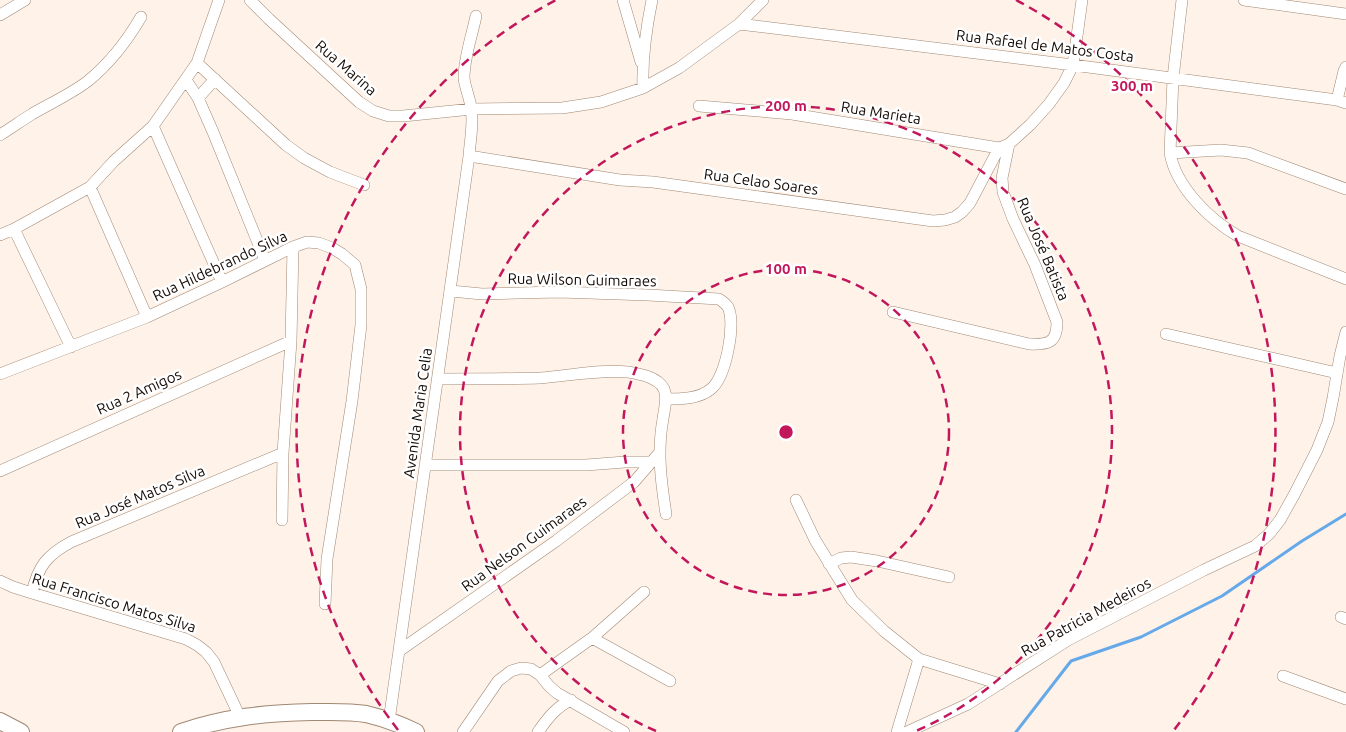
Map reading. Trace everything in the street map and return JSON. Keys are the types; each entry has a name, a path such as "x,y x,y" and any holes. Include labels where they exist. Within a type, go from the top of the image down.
{"main road":[{"path":"181,732 205,724 240,717 282,713 346,712 389,721 416,732"},
{"path":"0,720 21,732"}],"street":[{"path":"0,15 24,0"},
{"path":"0,234 14,229 90,187 114,161 153,126 197,63 219,0"},
{"name":"Rua Marina","path":"250,0 269,20 359,102 373,111 389,116 472,109 562,108 601,102 643,88 679,68 739,24 763,0"},
{"path":"623,0 643,66"},
{"path":"643,88 643,66 652,0"},
{"path":"1004,146 1030,125 1049,104 1064,83 1073,65 1082,0"},
{"path":"1182,0 1173,78 1170,153 1175,170 1193,198 1209,216 1223,227 1238,236 1346,279"},
{"path":"1244,0 1346,14"},
{"path":"0,135 87,81 111,60 127,40 141,16"},
{"name":"Avenida Maria Celia","path":"389,721 469,156 472,109 464,78 465,62 476,16"},
{"name":"Rua Rafael de Matos Costa","path":"739,24 1073,65 1341,102"},
{"path":"197,63 286,145 304,158 330,172 364,185"},
{"path":"1341,102 1346,67"},
{"path":"198,98 215,79"},
{"path":"186,80 198,98 213,132 265,260"},
{"name":"Rua Marieta","path":"699,106 792,114 1004,146"},
{"path":"153,126 222,282"},
{"name":"Rua Celao Soares","path":"469,156 620,180 653,182 933,221 945,220 962,212 970,203 1004,146"},
{"name":"Rua José Batista","path":"893,312 1029,344 1040,345 1048,343 1054,338 1057,330 1050,302 1003,192 1004,146"},
{"path":"1170,153 1221,150 1248,153 1346,189"},
{"path":"90,187 147,317"},
{"path":"14,229 71,347"},
{"name":"Rua Hildebrando Silva","path":"0,374 147,317 265,260 307,242 319,243 342,254 355,265 361,289 360,334 352,401 327,559 325,604"},
{"path":"282,520 283,453 291,341 293,247"},
{"name":"Rua Wilson Guimaraes","path":"451,291 482,294 559,292 713,298 719,300 727,305 730,320 729,342 725,364 720,377 714,388 704,394 686,398 666,399"},
{"name":"Rua Patricia Medeiros","path":"907,732 968,704 1068,640 1255,546 1280,520 1317,450 1328,422 1346,332"},
{"path":"1166,334 1337,373"},
{"name":"Rua 2 Amigos","path":"0,471 291,341"},
{"path":"438,380 540,378 611,372 626,372 653,378 664,390 666,399 660,433 662,488 666,514"},
{"name":"Rua Nelson Guimaraes","path":"398,651 556,542 634,482 660,452"},
{"name":"Rua José Matos Silva","path":"32,593 39,569 57,549 283,453"},
{"path":"425,466 586,465 652,462"},
{"path":"796,500 829,564 852,600 865,614 920,659 1000,684"},
{"path":"829,564 841,558 851,557 877,560 949,577"},
{"name":"Rua Francisco Matos Silva","path":"0,581 32,593 186,639 197,645 214,662 240,717"},
{"path":"540,675 592,638 644,592"},
{"path":"592,638 670,682"},
{"path":"897,732 920,659"},
{"path":"463,732 498,681 511,671 521,668 531,669 540,675 557,693 624,732"},
{"path":"1283,676 1346,699"},
{"path":"538,732 555,710 571,700"}],"waterway":[{"path":"1016,732 1071,661 1141,637 1222,596 1302,541 1346,514"}]}
